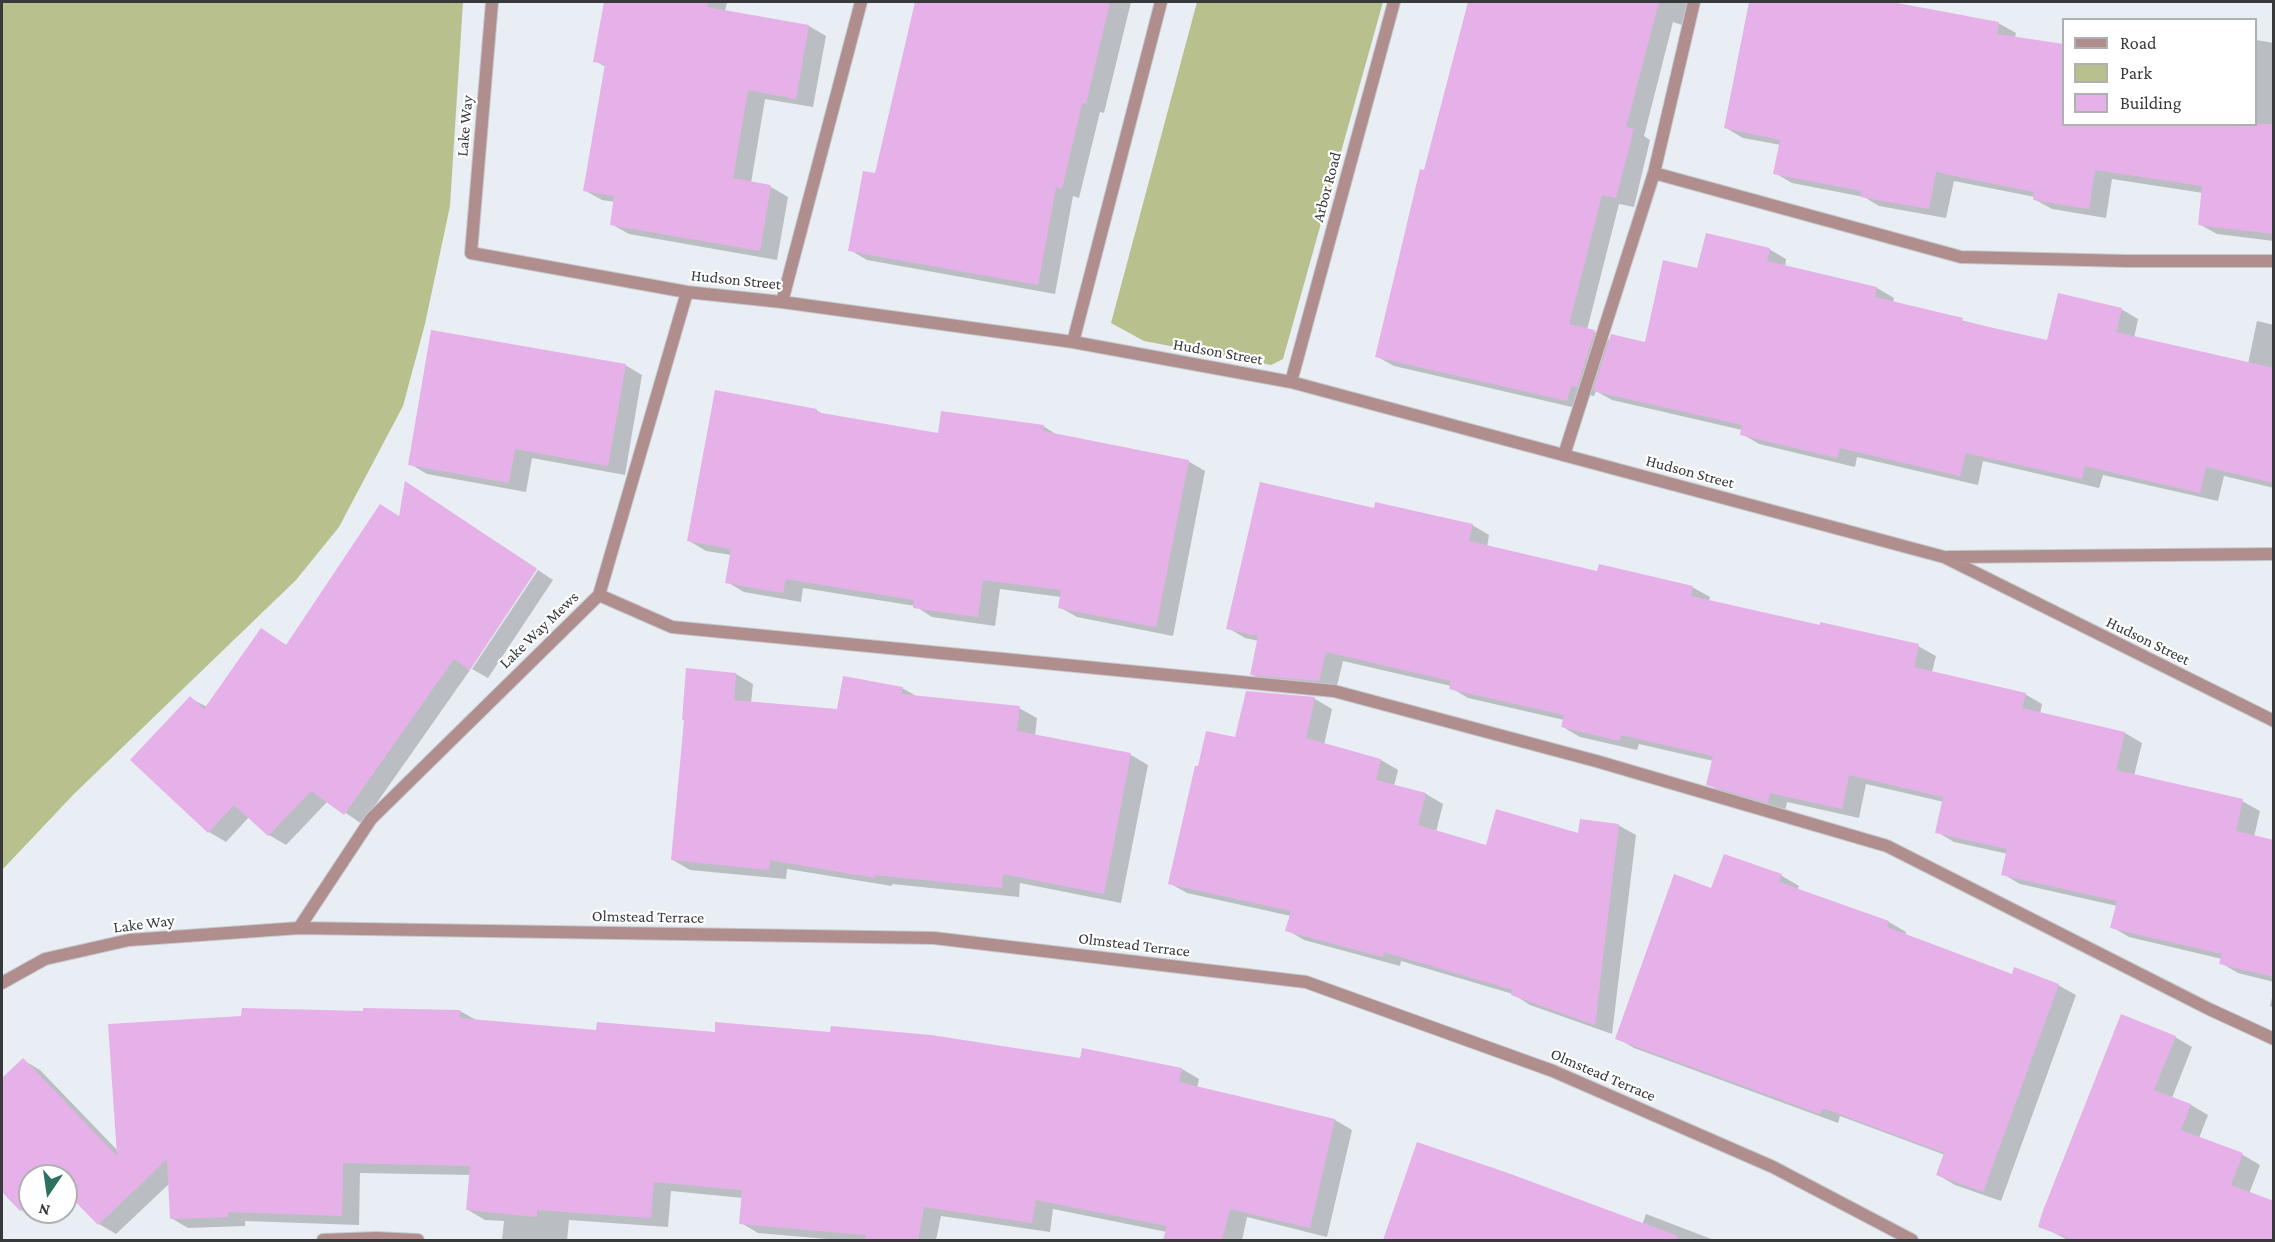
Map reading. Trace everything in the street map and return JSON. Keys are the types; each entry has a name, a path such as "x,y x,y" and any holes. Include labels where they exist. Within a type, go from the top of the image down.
{"street":[{"name":"Lake Way","path":"471,253 492,2"},
{"path":"782,302 861,2"},
{"path":"1072,342 1161,2"},
{"name":"Arbor Road","path":"1291,382 1394,2"},
{"path":"1564,455 1654,173 1694,2"},
{"path":"1654,173 1961,257 2127,261 2274,261"},
{"name":"Hudson Street","path":"471,253 687,292 782,302 1072,342 1291,382 1944,557 2274,722"},
{"name":"Lake Way Mews","path":"298,927 371,819 599,595 687,292"},
{"name":"Hudson Street","path":"1944,557 2274,554"},
{"path":"599,595 672,627 1346,694 1596,761 1887,846 2209,1009 2274,1039"},
{"name":"Lake Way","path":"2,983 45,959 129,940 298,927"},
{"name":"Olmstead Terrace","path":"298,927 934,938 1306,982 1553,1071 1773,1167 1912,1240"},
{"path":"323,1240 376,1238 418,1240"}],"green space":[{"path":"2,2 463,2 450,206 425,324 403,406 339,527 296,580 74,794 2,870"},
{"path":"1197,2 1383,2 1283,359 1271,365 1144,341 1111,323"}],"building":[{"path":"604,2 708,2 707,7 809,25 796,99 748,90 733,178 771,185 760,251 610,225 614,196 583,191 605,64 593,62"},
{"path":"915,2 1110,2 1086,104 1082,103 1062,189 1056,187 1038,285 848,251 863,171 875,173"},
{"path":"1468,2 1659,2 1626,127 1634,129 1616,198 1602,195 1569,324 1595,330 1577,387 1571,386 1567,401 1375,357 1420,169 1424,170"},
{"path":"1749,2 1892,2 1999,22 1997,34 2062,44 2062,126 2257,126 2257,124 2274,124 2274,234 2198,225 2202,186 2095,170 2089,209 2033,200 2034,192 1936,172 1929,209 1860,197 1862,191 1773,174 1780,140 1724,128"},
{"path":"1706,233 1770,248 1767,261 1877,287 1875,297 1963,318 1962,321 2047,340 2058,293 2122,308 2116,332 2274,368 2274,483 2206,467 2200,493 2085,466 2082,479 1966,453 1960,476 1840,448 1837,458 1740,435 1742,425 1593,391 1611,334 1645,342 1663,260 1697,268"},
{"path":"431,330 626,364 608,466 515,449 509,483 408,465"},
{"path":"715,390 817,409 816,412 938,433 941,411 1044,425 1043,431 1189,460 1156,627 1058,608 1061,590 983,580 978,617 913,608 914,600 786,579 783,593 725,583 731,549 687,541"},
{"path":"405,481 537,569 470,670 454,659 344,815 311,791 268,836 234,805 208,833 130,760 190,696 204,709 261,628 286,645 380,504 399,516"},
{"path":"1260,482 1374,508 1375,502 1473,524 1469,541 1597,571 1599,564 1693,586 1691,596 1820,625 1820,622 1919,644 1914,667 2026,693 2022,708 2125,732 2116,770 2243,799 2236,831 2274,840 2274,977 2219,964 2222,954 2110,928 2117,901 2001,875 2007,849 1935,833 1943,797 1849,775 1842,809 1770,793 1768,803 1706,785 1713,756 1621,735 1620,741 1561,727 1564,715 1449,689 1451,681 1326,652 1319,681 1250,675 1258,636 1226,629"},
{"path":"686,668 736,673 734,700 837,709 843,676 903,687 901,694 1020,706 1017,731 1131,753 1104,894 1003,874 1002,888 875,875 875,878 770,860 769,870 671,860 684,720 682,720"},
{"path":"1246,691 1315,697 1306,738 1381,759 1376,780 1426,793 1418,825 1486,845 1496,809 1578,833 1580,819 1619,824 1595,1025 1511,995 1513,990 1384,952 1383,957 1285,931 1291,911 1168,884 1195,766 1198,766 1206,731 1235,737"},
{"path":"1724,854 1782,874 1779,882 1889,921 1887,927 2012,974 2014,967 2059,984 1983,1192 1936,1175 1944,1153 1823,1108 1820,1114 1615,1039 1674,874 1711,888"},
{"path":"242,1008 363,1011 363,1008 460,1010 460,1018 596,1030 597,1022 715,1032 715,1022 830,1032 831,1026 931,1035 1080,1058 1082,1048 1182,1068 1179,1082 1335,1119 1310,1228 1230,1209 1222,1240 1163,1240 1167,1226 1036,1200 1032,1223 924,1207 918,1240 865,1240 866,1235 739,1224 742,1190 654,1182 651,1218 537,1210 537,1217 466,1210 470,1166 343,1163 342,1216 228,1212 228,1217 170,1219 167,1159 98,1225 78,1204 78,1164 18,1164 18,1209 2,1192 2,1078 23,1058 117,1156 108,1024 241,1016"},
{"path":"2121,1014 2176,1036 2154,1090 2191,1104 2181,1130 2243,1153 2231,1185 2274,1201 2274,1240 2074,1240 2038,1227"},
{"path":"1417,1142 1678,1236 1677,1240 1383,1240"}]}
